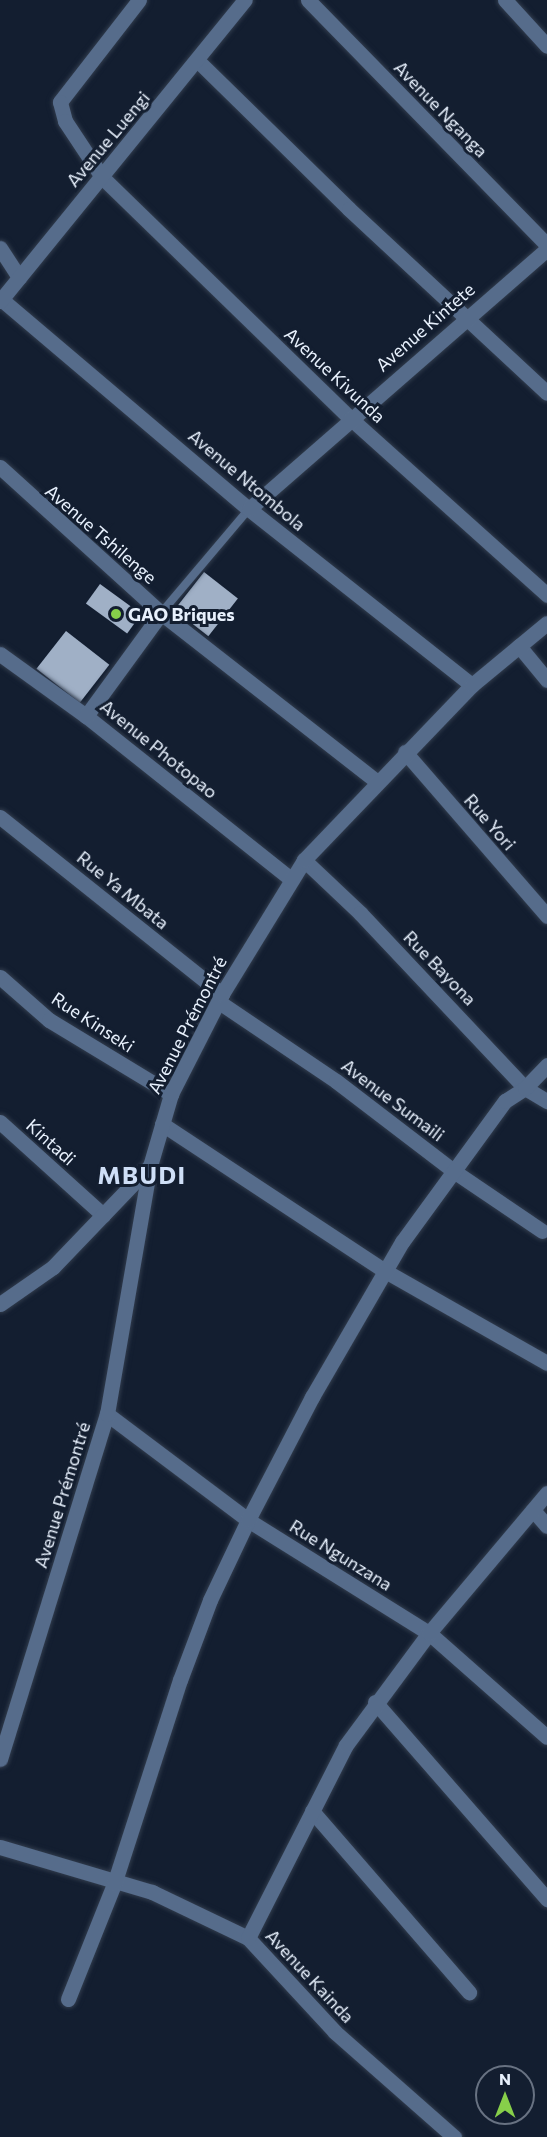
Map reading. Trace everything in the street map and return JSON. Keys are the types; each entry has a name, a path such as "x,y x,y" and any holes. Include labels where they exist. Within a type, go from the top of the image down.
{"street":[{"name":"Avenue Kivunda","path":"139,0 60,102 66,121 102,177 350,418 547,595"},
{"name":"Avenue Luengi","path":"1,300 198,61 245,0"},
{"name":"Avenue Nganga","path":"308,0 547,247"},
{"path":"505,0 547,46"},
{"path":"198,61 547,393"},
{"name":"Avenue Kintete","path":"249,509 547,247"},
{"path":"0,248 19,277"},
{"name":"Avenue Ntombola","path":"1,300 249,509 472,685"},
{"name":"Avenue Tshilenge","path":"0,467 45,512 100,554 161,614 377,782"},
{"path":"86,716 161,614"},
{"name":"Avenue Prémontré","path":"0,1759 107,1414 150,1166 171,1094 220,998 304,860 405,752 472,685 547,623"},
{"path":"519,646 547,680"},
{"name":"Avenue Photopao","path":"0,654 86,716 291,879"},
{"name":"Rue Yori","path":"405,752 547,916"},
{"name":"Rue Ya Mbata","path":"0,817 220,998"},
{"name":"Rue Bayona","path":"304,860 525,1088 547,1101"},
{"name":"Rue Kinseki","path":"0,977 49,1020 171,1094"},
{"name":"Avenue Sumaili","path":"220,998 394,1122 455,1172 542,1231"},
{"path":"68,1999 114,1884 180,1680 210,1600 248,1520 312,1397 419,1216 455,1172 505,1101 525,1088 547,1065"},
{"name":"Kintadi","path":"0,1122 103,1215"},
{"path":"162,1124 385,1270 547,1363"},
{"path":"0,1304 53,1267 150,1166"},
{"name":"Rue Ngunzana","path":"107,1414 248,1520 429,1633 547,1737"},
{"path":"248,1938 346,1745 375,1702 429,1633 547,1493"},
{"path":"532,1510 547,1526"},
{"path":"375,1702 547,1899"},
{"path":"312,1810 469,1992"},
{"name":"Avenue Kainda","path":"0,1847 183,1904 248,1938 335,2032 425,2114 454,2137"}],"lane":[{"path":"161,614 249,509"}],"building":[{"path":"204,572 238,598 208,636 174,610"},
{"path":"100,584 141,614 127,633 86,603"},
{"path":"66,631 109,665 80,703 36,669"}],"place":[{"name":"GAO Briques","path":"116,614"}],"district":[{"name":"MBUDI","path":"142,1175"}]}
